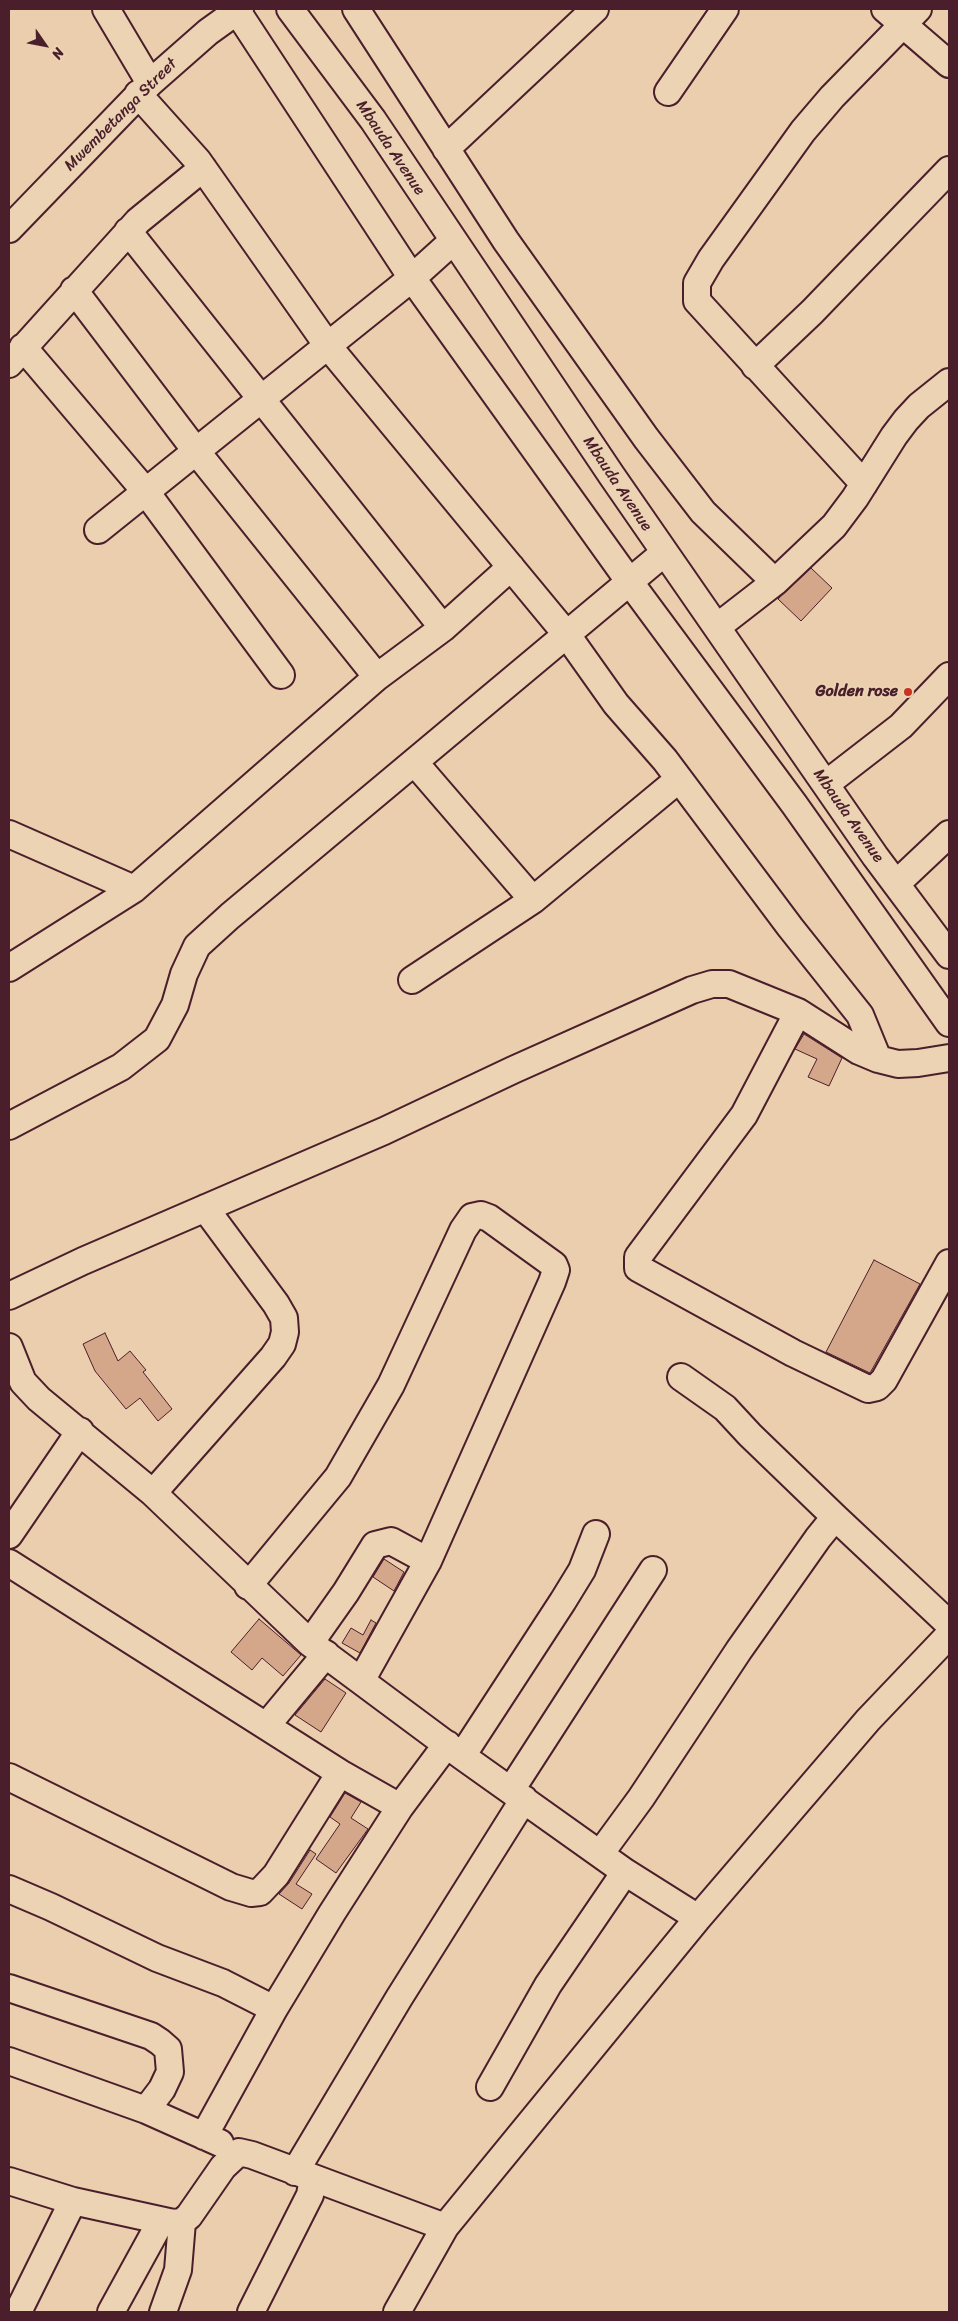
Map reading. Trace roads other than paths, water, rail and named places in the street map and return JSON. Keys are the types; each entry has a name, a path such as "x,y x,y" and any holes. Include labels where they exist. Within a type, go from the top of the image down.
{"street":[{"path":"106,9 144,88 203,168 328,346 567,635 616,704 679,779 790,927 860,1015 878,1059"},
{"name":"Mbauda Avenue","path":"290,9 373,120 664,553 896,884 949,955"},
{"path":"446,149 596,9"},
{"path":"668,92 725,9"},
{"path":"239,10 412,278 629,581 794,804 949,1023"},
{"name":"Mwembetanga Street","path":"9,229 144,88 208,32 239,10"},
{"path":"367,13 446,149 506,241 646,438 703,512 775,582"},
{"path":"864,484 697,301 697,283 711,259 803,131 902,14 949,64"},
{"path":"203,168 128,231 16,356 146,492 280,676"},
{"path":"755,366 812,312 949,170"},
{"path":"128,231 443,628"},
{"path":"98,530 412,278 453,241"},
{"path":"74,290 196,451 377,678"},
{"path":"717,627 775,582 834,526 906,420 949,382"},
{"path":"9,1126 121,1067 157,1039 174,1005 184,974 197,946 664,553"},
{"path":"9,968 134,889 377,678 443,628 511,567"},
{"path":"826,784 901,726 949,676"},
{"path":"415,763 533,900"},
{"path":"412,980 533,900 679,779"},
{"path":"9,834 134,889"},
{"path":"896,884 949,834"},
{"path":"9,1296 205,1208 384,1131 692,990 712,984 729,984 798,1012 859,1051 878,1059 898,1064 949,1058"},
{"path":"798,1012 744,1115 638,1256 638,1268 793,1353 868,1389 877,1387 884,1380 949,1263"},
{"path":"153,1493 273,1357 282,1344 285,1332 284,1318 276,1304 205,1208"},
{"path":"248,1586 338,1477 390,1385 462,1230 472,1217 481,1215 490,1218 554,1265 556,1270 428,1561 361,1681"},
{"path":"9,1347 23,1382 55,1414 80,1431 153,1493 248,1586 318,1649 454,1750 625,1872 698,1918"},
{"path":"681,1377 726,1408 750,1435 949,1624"},
{"path":"9,1535 80,1431"},
{"path":"600,1854 641,1798 756,1626 835,1517"},
{"path":"204,2136 274,2009 400,1807 454,1750 563,1601 582,1570 596,1534"},
{"path":"267,1725 318,1649 346,1592 375,1545 391,1541 428,1561"},
{"path":"9,1563 340,1773 400,1807"},
{"path":"252,2312 310,2195 304,2175 399,1998 517,1795 653,1570"},
{"path":"397,2312 445,2227 698,1918 868,1720 949,1635"},
{"path":"9,1777 231,1887 251,1893 260,1892 276,1875 340,1773"},
{"path":"490,2087 548,1984 625,1872"},
{"path":"9,1889 52,1907 157,1958 223,1983 274,2009"},
{"path":"9,1988 151,2036 168,2049 170,2072 162,2089 146,2110"},
{"path":"9,2061 146,2110 239,2152 411,2212 445,2227"},
{"path":"9,2181 73,2201 171,2221 190,2216 224,2167 239,2152"},
{"path":"18,2312 73,2201"},
{"path":"111,2312 171,2221"},
{"path":"163,2312 178,2270 171,2221"}],"place":[{"name":"Golden rose","path":"908,692"}]}
